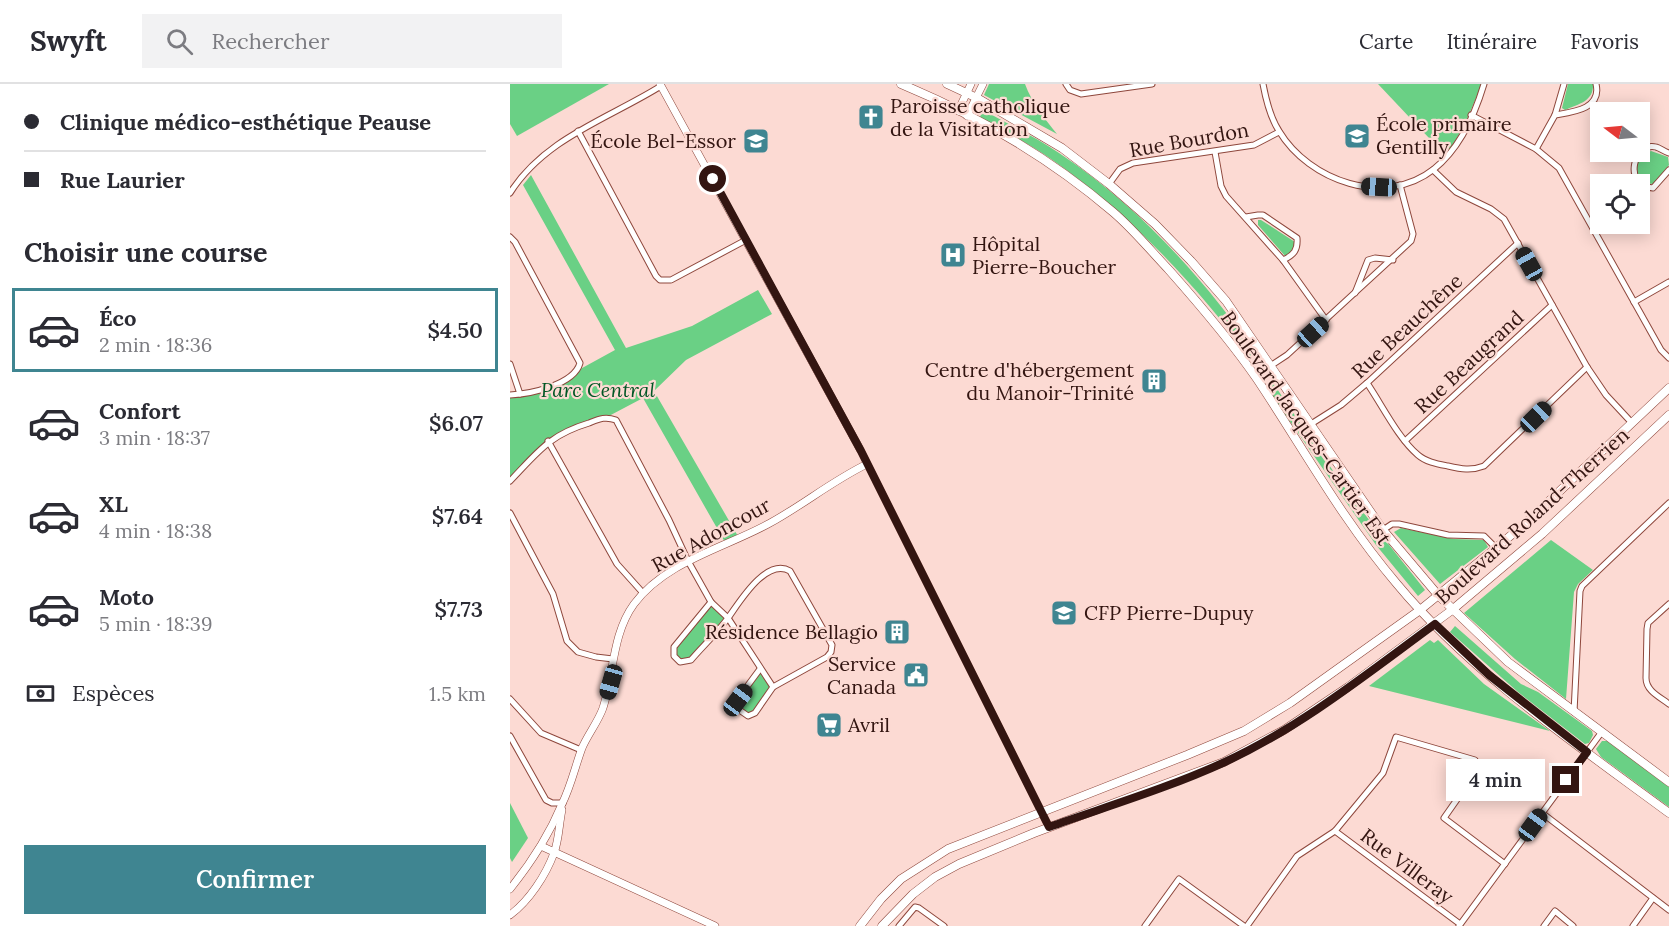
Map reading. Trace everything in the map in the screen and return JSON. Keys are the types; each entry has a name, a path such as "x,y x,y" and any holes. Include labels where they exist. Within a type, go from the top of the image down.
{"main road":[{"name":"Boulevard Jacques-Cartier Est","path":"901,84 968,116 1022,147 1077,184 1114,213 1198,302 1255,376 1357,533 1396,584 1420,610 1489,675 1669,813"},
{"name":"Boulevard Jacques-Cartier Est","path":"947,84 977,98 1062,148 1109,184 1155,224 1226,301 1383,530 1438,595 1508,662 1669,782"},
{"name":"Boulevard Roland-Therrien","path":"860,926 881,899 901,879 948,849 1244,731 1317,685 1420,610 1496,548 1529,520 1669,388"},
{"name":"Boulevard Roland-Therrien","path":"882,926 913,894 935,877 959,864 1049,827 1118,803 1232,758 1284,730 1435,624 1542,534 1669,415"}],"street":[{"path":"958,111 971,84"},
{"path":"968,116 983,84"},
{"path":"1066,84 1070,90 1081,94 1115,87 1152,84"},
{"path":"1263,84 1270,114 1279,132 1306,161 1326,176 1347,184 1364,186 1400,185 1416,180 1433,170 1452,150 1471,116 1484,84"},
{"path":"1536,149 1555,115 1564,84"},
{"path":"1555,115 1586,109 1594,100 1596,84"},
{"path":"510,193 523,175 556,144 661,85 867,464 1049,827"},
{"path":"1471,116 1536,149 1559,168 1661,350 1669,358"},
{"path":"578,132 660,280 671,280 746,240"},
{"name":"Rue Bourdon","path":"1109,184 1120,169 1133,163 1254,145 1279,132"},
{"path":"1669,153 1656,147 1650,147 1634,161 1633,168 1638,182 1645,188 1653,188 1669,170"},
{"path":"1215,152 1221,186 1226,196 1283,260 1326,320"},
{"path":"1433,170 1456,192 1499,215 1518,243 1587,367 1606,395 1632,423"},
{"path":"1255,376 1287,355 1393,260 1411,241 1413,234 1400,185"},
{"path":"1246,218 1257,214 1263,215 1297,238 1298,246 1292,256 1283,260"},
{"path":"510,237 515,242 580,363 579,370 574,374 542,390 510,394"},
{"name":"Rue Beauchêne","path":"1311,424 1341,405 1367,383 1518,243"},
{"path":"1354,294 1368,260 1375,258 1393,260"},
{"path":"1634,302 1669,282"},
{"name":"Rue Beaugrand","path":"1405,441 1552,305"},
{"path":"510,364 520,394"},
{"path":"1367,383 1405,441 1419,456 1432,463 1476,470 1484,466 1587,367"},
{"path":"510,481 548,441 572,428 607,417 616,420 711,602 728,618 773,687"},
{"path":"548,441 617,564 643,593"},
{"name":"Rue Adoncour","path":"510,889 541,846 563,803 581,750 602,711 611,682 613,659 625,620 643,593 688,561 770,523 829,485 867,464"},
{"path":"1574,712 1582,586 1669,503"},
{"path":"510,513 553,594 567,641 578,652 613,659"},
{"name":"Boulevard Roland-Therrien","path":"1383,530 1392,524 1399,524 1448,535 1484,536 1496,548"},
{"path":"711,602 674,647 674,656 680,662 691,660 728,618 747,589 756,581 780,568 790,571 832,645 831,652 827,657 773,687 755,712 748,716 738,709 738,700 760,669"},
{"path":"1669,604 1648,622 1646,678 1646,684 1651,690 1669,704"},
{"path":"511,702 541,733 581,750"},
{"path":"1459,925 1601,733"},
{"path":"510,736 546,800 552,803 563,803"},
{"path":"1145,926 1179,879 1246,926 1297,856 1335,831 1383,773 1396,736 1475,760 1479,768 1444,818 1505,864"},
{"name":"Rue Adoncour","path":"510,915 519,908 537,884 554,853 563,803"},
{"path":"1542,813 1669,910"},
{"name":"Rue Villeray","path":"1335,831 1459,925"},
{"path":"541,846 715,926"},
{"path":"1633,926 1653,898"},
{"path":"899,926 915,908 919,908 944,926"},
{"path":"1544,926 1555,911 1573,926"}],"green space":[{"path":"510,84 609,84 517,136 510,124"},
{"path":"989,84 1025,84 1035,104 1057,134 984,95"},
{"path":"1378,84 1482,84 1465,124 1446,156"},
{"path":"1568,84 1593,84 1593,90 1585,101 1565,110 1562,108"},
{"path":"983,110 1059,153 1116,196 1143,220 1193,272 1259,357 1253,361 1185,278 1134,227 1080,180 1051,159 980,117"},
{"path":"1650,151 1668,157 1669,165 1654,184 1650,184 1650,174 1638,174 1636,170 1638,162 1650,162"},
{"name":"Parc Central","path":"531,175 626,348 692,326 758,290 772,314 686,360 654,391 739,538 726,544 643,398 607,417 548,441 510,481 510,395 542,390 615,350 523,185"},
{"path":"1258,220 1295,242 1293,252 1285,256 1258,225"},
{"path":"1273,383 1351,497 1425,590 1418,596 1376,545 1266,387"},
{"path":"1401,528 1454,539 1484,540 1488,547 1440,584 1394,532"},
{"path":"1551,540 1593,570 1578,584 1574,592 1566,699 1515,659 1464,613"},
{"path":"711,605 726,618 690,659 681,660 676,655 676,647"},
{"path":"1455,626 1521,684 1538,692 1592,731 1593,735 1589,743 1585,744 1518,692 1450,632"},
{"path":"1430,640 1434,643 1438,640 1484,684 1550,731 1369,686"},
{"path":"760,673 771,687 754,711 748,714 740,708 739,700"},
{"path":"1602,741 1607,741 1669,787 1669,807 1601,757 1596,749"},
{"path":"510,803 528,838 512,862 510,858"}],"place":[{"name":"Paroisse catholique de la Visitation","path":"871,117"},
{"name":"École primaire Gentilly","path":"1357,136"},
{"name":"École Bel-Essor","path":"756,141"},
{"name":"Hôpital Pierre-Boucher","path":"953,255"},
{"name":"Centre d'hébergement du Manoir-Trinité","path":"1154,381"},
{"name":"CFP Pierre-Dupuy","path":"1064,613"},
{"name":"Résidence Bellagio","path":"897,632"},
{"name":"Service Canada","path":"916,675"},
{"name":"Avril","path":"829,725"}],"route":[{"path":"713,179 861,451 1049,827 1118,803 1232,758 1284,730 1435,624 1489,675 1587,752 1566,780"}]}
